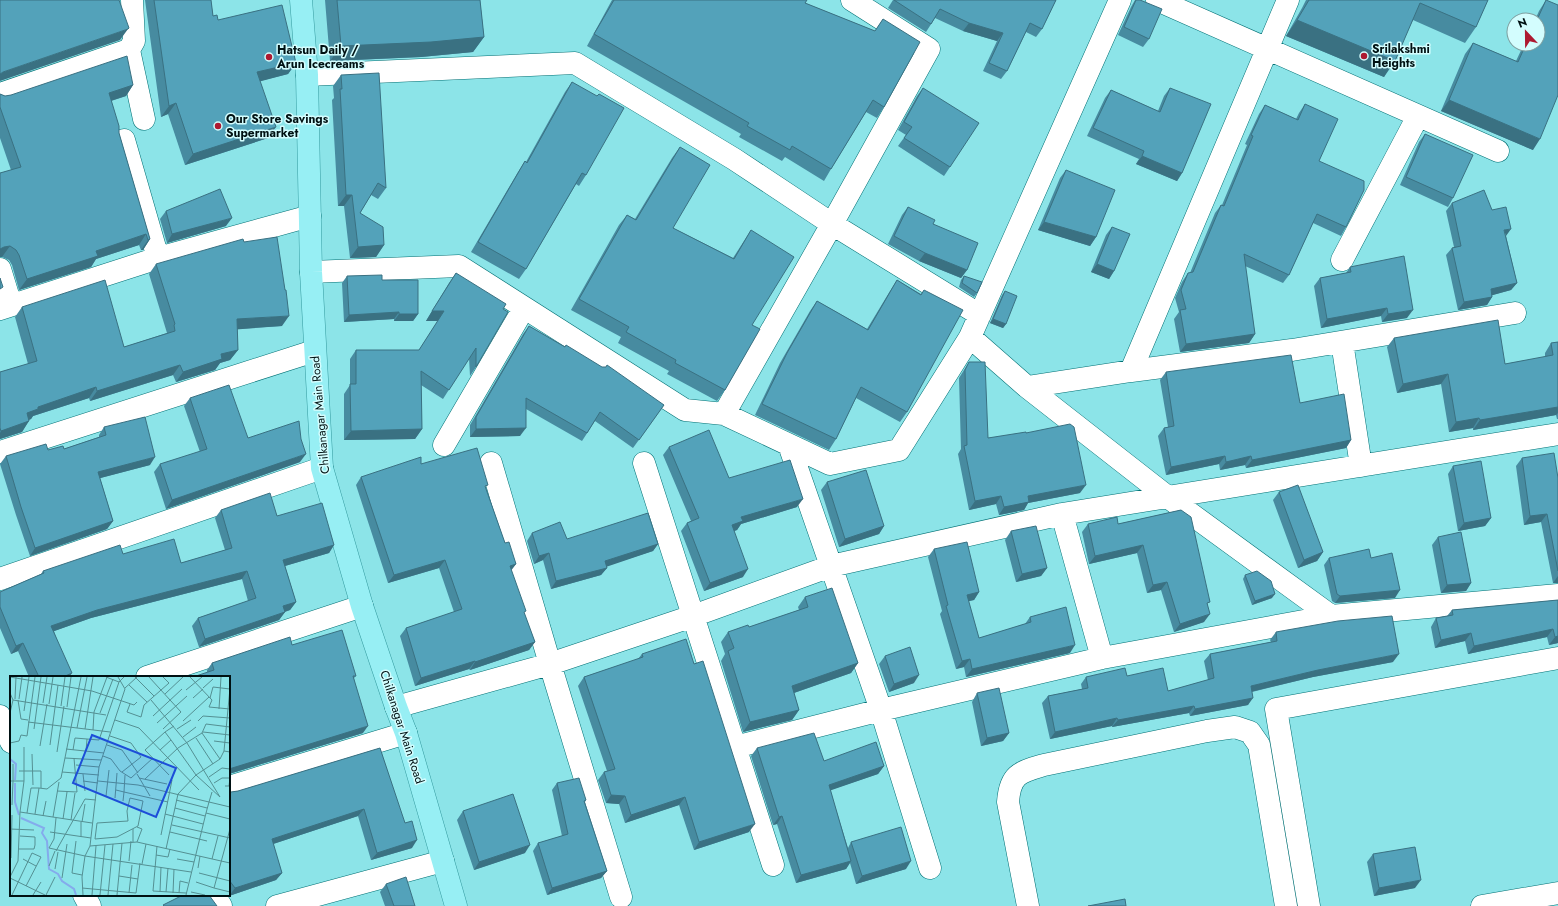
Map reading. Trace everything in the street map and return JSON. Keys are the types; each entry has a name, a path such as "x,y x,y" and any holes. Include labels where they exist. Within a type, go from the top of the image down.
{"main road":[{"name":"Chilkanagar Main Road","path":"301,0 307,75 314,351 322,468 362,606 406,733 456,906"}],"street":[{"path":"132,0 134,41 129,50 144,119"},
{"path":"724,414 929,49 852,0"},
{"path":"311,272 459,266 685,410 724,414 830,464 899,450 970,337 1120,0"},
{"path":"1157,0 1498,151"},
{"path":"1131,371 1288,0"},
{"path":"0,94 129,50"},
{"path":"307,75 575,64 734,160 832,224 980,315"},
{"path":"1342,260 1418,116"},
{"path":"124,140 158,258"},
{"path":"0,269 6,307 158,258 310,216"},
{"path":"444,445 524,308"},
{"path":"1027,387 1131,371 1292,350 1515,313"},
{"path":"970,337 1027,387 1169,498 1331,616"},
{"path":"1342,342 1361,466"},
{"path":"0,452 314,351"},
{"path":"396,707 550,664 693,616 831,566 1062,514 1169,498 1558,434"},
{"path":"789,445 881,710 930,868"},
{"path":"491,463 621,897"},
{"path":"644,463 773,865"},
{"path":"0,579 322,468"},
{"path":"1062,514 1102,658"},
{"path":"735,747 881,710 1102,658 1331,616 1558,595"},
{"path":"150,676 362,606"},
{"path":"1309,906 1276,709 1558,658"},
{"path":"1028,906 1008,802 1009,789 1014,778 1024,771 1044,765 1207,731 1235,727 1250,732 1259,745 1286,906"},
{"path":"230,787 406,733"},
{"path":"278,906 443,861"},
{"path":"1482,906 1558,893"},
{"path":"85,896 90,906"},
{"path":"215,896 221,906"}],"building":[{"path":"0,0 119,0 129,28 0,74"},
{"path":"154,0 211,0 213,16 217,15 218,20 282,5 296,63 257,72 276,127 193,154 176,103 169,106"},
{"path":"337,0 480,0 484,37 431,42 341,46"},
{"path":"614,0 807,0 805,3 875,31 883,19 920,42 884,107 873,100 831,169 792,146 790,150 747,126 749,123 594,34"},
{"path":"894,0 1056,0 1042,29 1030,23 1007,71 989,63 1003,33 969,23 940,9 931,24"},
{"path":"1136,0 1140,0 1162,9 1149,39 1124,27"},
{"name":"Srilakshmi Heights","path":"1309,0 1488,0 1476,27 1420,3 1395,61 1297,20"},
{"path":"1546,0 1558,5 1558,95 1540,139 1449,100 1473,43 1518,62 1522,52 1546,52 1546,12 1541,12"},
{"path":"127,56 133,85 109,93 150,239 148,240 146,234 96,251 98,256 27,279 16,250 10,246 0,249 0,173 21,167 0,107 0,94 5,96 11,95"},
{"path":"379,73 386,188 378,183 360,213 383,227 384,245 358,247 352,195 346,195 340,89 342,89 341,75"},
{"path":"572,82 597,96 599,94 624,108 586,175 582,173 526,269 478,242 525,161 527,163"},
{"path":"923,88 979,123 950,167 904,138 912,127 904,122"},
{"path":"1170,88 1211,104 1182,173 1142,156 1144,151 1093,128 1111,90 1160,112"},
{"path":"1305,104 1338,119 1319,161 1364,181 1364,190 1346,227 1317,214 1289,275 1244,254 1255,334 1186,344 1180,310 1186,309 1181,290 1188,273 1193,272 1221,205 1224,206 1253,136 1251,135 1265,105 1298,120"},
{"path":"1425,134 1473,155 1453,198 1406,177"},
{"path":"680,147 710,165 673,228 734,259 751,230 794,257 752,325 760,329 725,390 675,363 676,360 626,332 629,327 579,299 627,215 636,220"},
{"path":"1066,170 1115,190 1096,237 1044,222"},
{"path":"220,189 232,218 172,234 166,211"},
{"path":"1484,190 1492,210 1506,207 1511,229 1504,230 1517,283 1491,289 1492,297 1464,302 1452,248 1461,246 1452,203"},
{"path":"908,207 935,220 933,224 978,243 967,270 925,253 894,236"},
{"path":"1112,227 1130,234 1114,271 1097,264"},
{"path":"277,237 289,316 237,319 238,350 221,354 222,359 183,372 180,365 97,391 96,387 38,407 38,409 27,413 29,421 1,431 0,372 37,361 22,307 105,280 124,347 175,331 175,324 156,264 243,239 244,242"},
{"path":"1404,256 1413,310 1388,314 1387,308 1327,319 1320,278 1351,272 1350,267"},
{"path":"456,273 506,304 503,309 508,312 476,367 476,348 449,390 421,371 422,429 351,431 350,384 356,384 356,350 419,350 444,311 432,311"},
{"path":"382,275 382,280 418,280 418,314 399,314 399,312 349,315 347,276"},
{"path":"964,276 982,282 977,293 962,283"},
{"path":"0,278 3,287 0,289"},
{"path":"897,280 921,295 924,290 963,310 907,412 861,387 836,439 762,404 787,353 817,301 868,330"},
{"path":"1005,291 1017,296 1006,324 993,319"},
{"path":"1498,320 1505,364 1553,355 1551,343 1558,342 1558,407 1480,420 1479,418 1456,422 1448,374 1403,384 1394,338"},
{"path":"529,326 565,347 566,345 602,367 606,367 607,365 664,405 639,440 600,412 587,433 526,398 526,428 476,429 476,417"},
{"path":"1291,355 1300,403 1344,394 1351,440 1252,460 1251,456 1226,462 1225,456 1171,467 1164,428 1174,426 1166,372"},
{"path":"969,362 985,362 988,438 1026,433 1070,424 1074,427 1086,485 1028,496 1029,502 1004,507 1001,496 975,501 964,446 967,445 965,370"},
{"path":"229,385 248,438 299,421 301,439 306,454 172,500 160,464 207,449 190,398"},
{"path":"145,417 155,457 98,472 113,521 35,548 6,456 46,444 48,450 63,446 64,449 106,435 104,427"},
{"path":"709,430 729,478 790,460 803,499 741,517 743,521 732,525 748,569 710,583 687,523 699,518 669,447"},
{"path":"477,448 488,485 485,486 505,543 509,542 516,564 510,566 535,642 421,678 406,628 462,609 445,560 394,575 361,477 421,457 421,464"},
{"path":"1554,453 1558,478 1558,571 1547,514 1530,516 1522,458"},
{"path":"1481,461 1491,518 1464,523 1453,466"},
{"path":"866,470 884,526 845,539 827,482"},
{"path":"1298,485 1323,552 1304,560 1279,492"},
{"path":"270,493 277,516 322,503 334,545 283,560 296,602 283,606 285,612 205,639 198,618 256,598 247,571 97,610 51,626 72,673 65,676 39,676 23,643 16,646 0,607 0,592 44,573 43,571 120,545 123,554 174,539 181,563 232,548 221,510"},
{"path":"1181,510 1191,517 1210,602 1207,603 1210,614 1180,624 1167,582 1153,585 1143,545 1095,556 1088,524 1117,517 1118,524"},
{"path":"648,513 658,544 605,561 607,568 556,581 549,553 539,556 532,533 560,522 567,539"},
{"path":"1036,526 1047,568 1022,574 1011,531"},
{"path":"1461,532 1471,583 1447,585 1438,537"},
{"path":"967,542 979,592 967,595 979,638 1031,622 1030,617 1066,607 1075,645 972,669 970,659 962,661 946,606 948,605 934,549"},
{"path":"1369,549 1371,558 1392,553 1400,590 1340,596 1337,594 1329,558"},
{"path":"1257,571 1271,581 1275,594 1255,601 1245,575"},
{"path":"832,588 858,663 792,686 799,710 750,722 728,651 734,648 728,632 748,625 749,627 808,607 805,597"},
{"path":"1558,600 1558,636 1555,637 1553,629 1474,646 1471,633 1441,640 1436,618 1453,615 1452,610"},
{"path":"1392,616 1399,654 1318,670 1251,686 1253,698 1195,709 1194,706 1118,720 1117,718 1055,732 1048,696 1088,688 1086,677 1125,668 1127,676 1163,668 1168,691 1214,678 1210,654 1277,641 1276,632 1338,621"},
{"path":"342,630 356,676 353,676 368,726 230,769 230,676 196,676 214,670 212,663 290,637 292,645"},
{"path":"686,639 694,664 703,661 755,824 699,842 685,797 631,815 625,796 611,795 604,772 615,769 584,677 643,657 642,654"},
{"path":"910,647 919,675 894,684 885,656"},
{"path":"999,688 1009,733 987,738 977,693"},
{"path":"814,733 824,761 876,742 884,766 829,785 851,861 801,875 782,816 779,817 757,748"},
{"path":"380,748 405,823 412,821 417,840 377,853 364,809 272,839 282,873 235,888 230,881 230,791 238,791"},
{"path":"579,778 586,800 584,801 607,871 552,888 538,843 568,834 557,783"},
{"path":"513,794 530,845 479,862 463,811"},
{"path":"901,827 911,861 862,876 851,842"},
{"path":"1415,847 1421,880 1379,888 1373,854"},
{"path":"406,877 415,906 394,906 386,884"},
{"path":"181,896 210,896 217,906 164,906 163,905"},
{"path":"1125,899 1126,906 1088,906"}],"place":[{"name":"Srilakshmi Heights","path":"1364,56"},
{"name":"Hatsun Daily / Arun Icecreams","path":"269,57"},
{"name":"Our Store Savings Supermarket","path":"218,126"}]}
